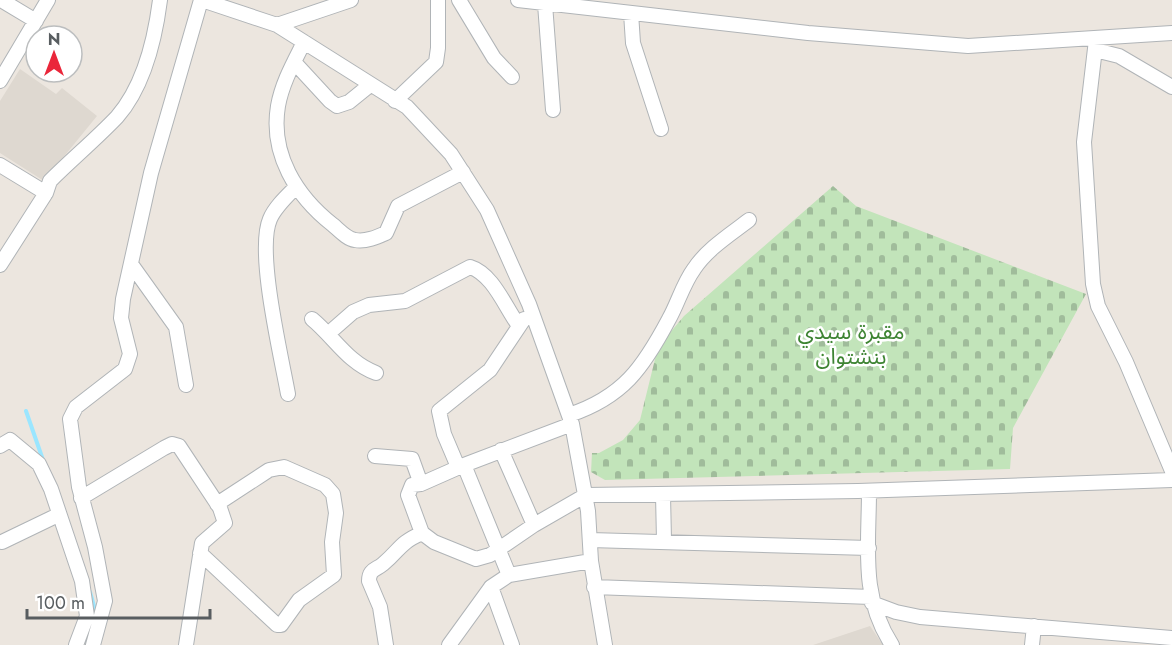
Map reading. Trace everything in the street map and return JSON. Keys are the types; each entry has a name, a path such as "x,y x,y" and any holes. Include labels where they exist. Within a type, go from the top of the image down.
{"street":[{"path":"1,0 36,21"},
{"path":"2,71 48,0"},
{"path":"0,265 45,194 50,182 118,116 134,88 156,32 160,0"},
{"path":"93,645 105,602 95,548 81,498 70,436 70,419 76,407 125,369 128,362 130,354 121,318 131,264 151,173 201,0 277,25 416,114 451,154 487,210 531,311 571,419 586,495 594,587 605,645"},
{"path":"277,25 351,0"},
{"path":"395,101 436,62 438,0"},
{"path":"459,0 494,58 512,77"},
{"path":"518,0 808,33 968,46 1095,45 1172,33"},
{"path":"545,4 553,110"},
{"path":"632,13 633,43 660,129"},
{"path":"304,42 278,106 278,123 284,166 313,210 349,238 363,240 386,233 398,206 463,172"},
{"path":"1095,45 1119,56 1172,87"},
{"path":"1095,45 1083,142 1093,284 1098,306 1126,362 1172,471"},
{"path":"294,62 330,101 337,105 349,102 370,85"},
{"path":"0,165 45,194"},
{"path":"288,394 266,259 265,235 270,217 296,187"},
{"path":"749,220 694,267 669,319 639,368 615,394 571,419 421,484 412,485 408,495 422,533 434,542 476,559 484,558 498,550 534,525 586,495 869,491 1172,480"},
{"path":"131,264 176,327 186,385"},
{"path":"328,333 353,312 369,305 405,302 470,267 477,269 488,280 519,326"},
{"path":"509,575 461,466 444,434 439,411 490,370 531,311"},
{"path":"312,319 353,361 376,373"},
{"path":"3,440 39,464 51,489 82,581 86,604 87,615 76,645"},
{"path":"81,498 164,448 176,444 217,504 225,523 202,543 186,645"},
{"path":"501,450 534,525"},
{"path":"375,456 409,457 421,484"},
{"path":"200,553 277,626 281,625 299,600 334,575 332,542 336,513 333,494 325,485 284,467 269,470 217,504"},
{"path":"869,491 872,600 879,623 892,645"},
{"path":"663,495 664,540"},
{"path":"1,545 58,515"},
{"path":"386,645 384,622 369,581 369,574 383,564 404,541 422,533"},
{"path":"590,540 664,540 869,548"},
{"path":"449,645 492,587 509,575 591,561"},
{"path":"492,587 512,645"},
{"path":"594,587 872,600 907,615 1172,638"},
{"path":"1032,645 1034,626"}],"shaded area":[{"path":"20,69 24,72 24,84 42,84 56,94 62,88 97,116 44,181 0,153 0,101"},
{"path":"870,626 883,645 813,645"}],"green space":[{"name":"مقبرة سيدي بنشتوان","path":"833,186 856,206 1086,294 1013,428 1010,469 605,480 591,472 592,453 599,453 623,440 640,420 658,347 684,316"}],"waterway":[{"path":"26,411 43,460"},
{"path":"90,592 94,606 92,614"}]}
